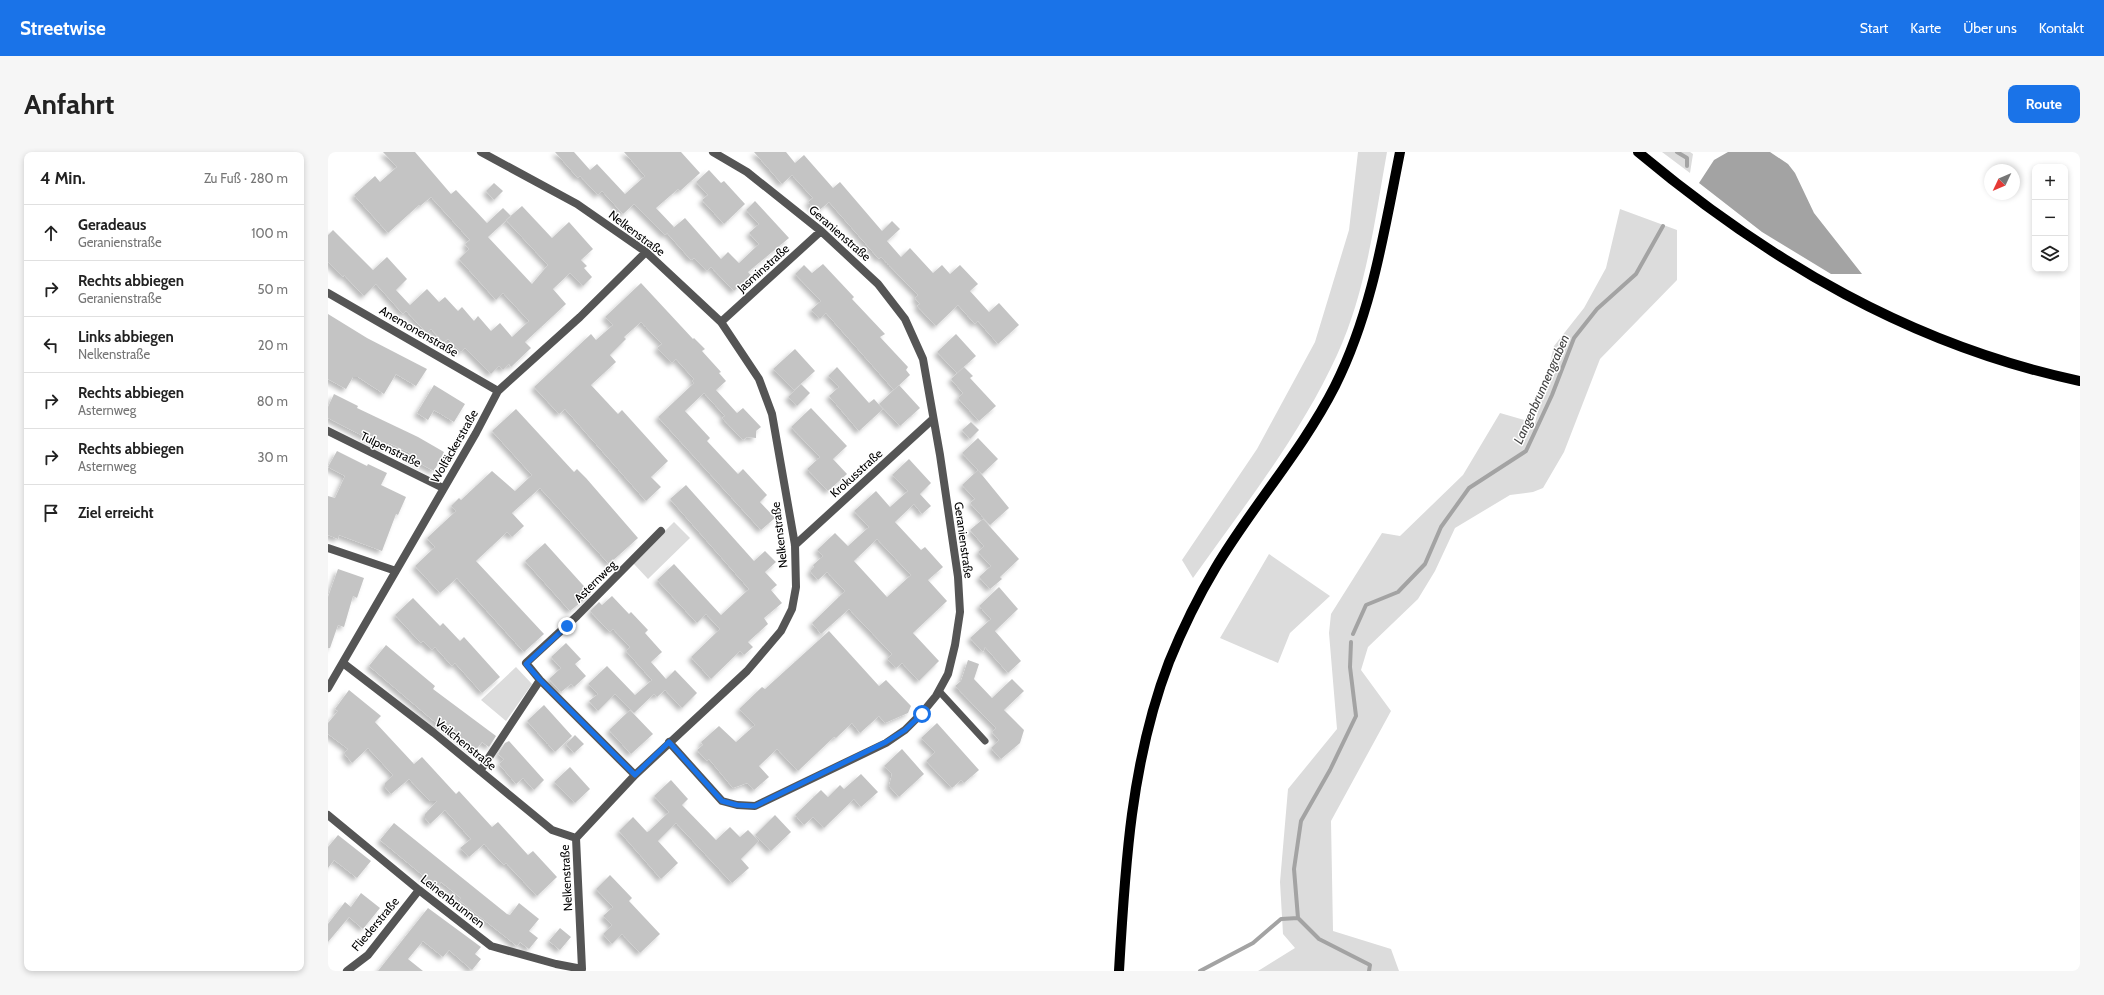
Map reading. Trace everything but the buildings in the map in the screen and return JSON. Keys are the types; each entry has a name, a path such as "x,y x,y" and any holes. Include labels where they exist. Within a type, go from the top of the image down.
{"main road":[{"path":"1119,971 1132,808 1140,759 1154,708 1170,662 1194,607 1216,567 1305,438 1335,386 1346,362 1369,299 1400,152"},
{"path":"1638,152 1714,213 1745,235 1809,275 1892,318 1969,349 2020,366 2080,381"}],"street":[{"name":"Nelkenstraße","path":"481,152 576,204 646,252 721,322 759,380 772,414 794,545 796,587 792,609 781,631 747,672 669,742 635,775 576,838 582,969"},
{"name":"Geranienstraße","path":"669,742 722,801 737,805 755,806 886,742 905,730 922,714 948,674 955,645 960,612 958,577 923,359 905,319 878,284 821,231 747,172 713,152"},
{"name":"Jasminstraße","path":"721,322 821,231"},
{"name":"Wolfäckerstraße","path":"328,688 443,488 476,434 498,391 574,322 646,252"},
{"name":"Anemonenstraße","path":"328,293 498,391"},
{"name":"Krokusstraße","path":"794,545 933,419"},
{"name":"Tulpenstraße","path":"328,432 443,488"},
{"name":"Asternweg","path":"635,775 540,680 526,664 577,616 661,531"},
{"path":"328,548 396,571"},
{"name":"Veilchenstraße","path":"343,663 552,830 576,838"},
{"path":"480,771 540,680"},
{"name":"Leinenbrunnen","path":"328,815 419,890 491,946 556,964 582,969"},
{"name":"Fliederstraße","path":"347,971 368,955 419,890"}],"lane":[{"path":"938,691 985,741"}],"shaded area":[{"path":"1358,152 1387,152 1374,229 1362,281 1347,331 1322,385 1289,442 1193,578 1182,560 1257,449 1315,342 1349,230"},
{"path":"1662,152 1690,152 1693,154 1690,173"},
{"path":"1728,152 1770,152 1788,164 1795,173 1814,213 1862,274 1831,274 1762,232 1699,183 1714,160"},
{"path":"1620,209 1677,230 1677,280 1600,359 1564,452 1543,488 1533,492 1510,495 1455,528 1435,571 1418,599 1368,647 1361,670 1391,711 1331,821 1333,931 1391,949 1399,971 1258,971 1295,948 1283,934 1280,882 1288,789 1337,729 1329,633 1331,614 1382,533 1400,536 1463,475 1500,413 1535,423 1554,346 1584,308 1606,268"},
{"path":"674,522 690,538 648,579 633,563"},
{"path":"1269,554 1330,596 1290,633 1278,663 1220,638"},
{"path":"516,667 532,684 506,721 481,700"}],"waterway":[{"name":"Langenbrunnengraben","path":"1677,152 1687,158 1687,166"},
{"name":"Langenbrunnengraben","path":"1353,634 1366,605 1398,592 1425,564 1441,527 1469,488 1526,451 1552,395 1574,338 1597,309 1636,274 1663,226"},
{"name":"Langenbrunnengraben","path":"1351,642 1350,667 1356,716 1330,770 1301,821 1294,869 1298,918 1319,939 1370,965 1369,971"},
{"path":"1200,971 1253,943 1281,919 1298,918"}],"route":[{"path":"567,626 526,664 540,680 561,699 635,775 669,742 722,801 737,805 755,806 886,742 905,730 922,714"}]}
